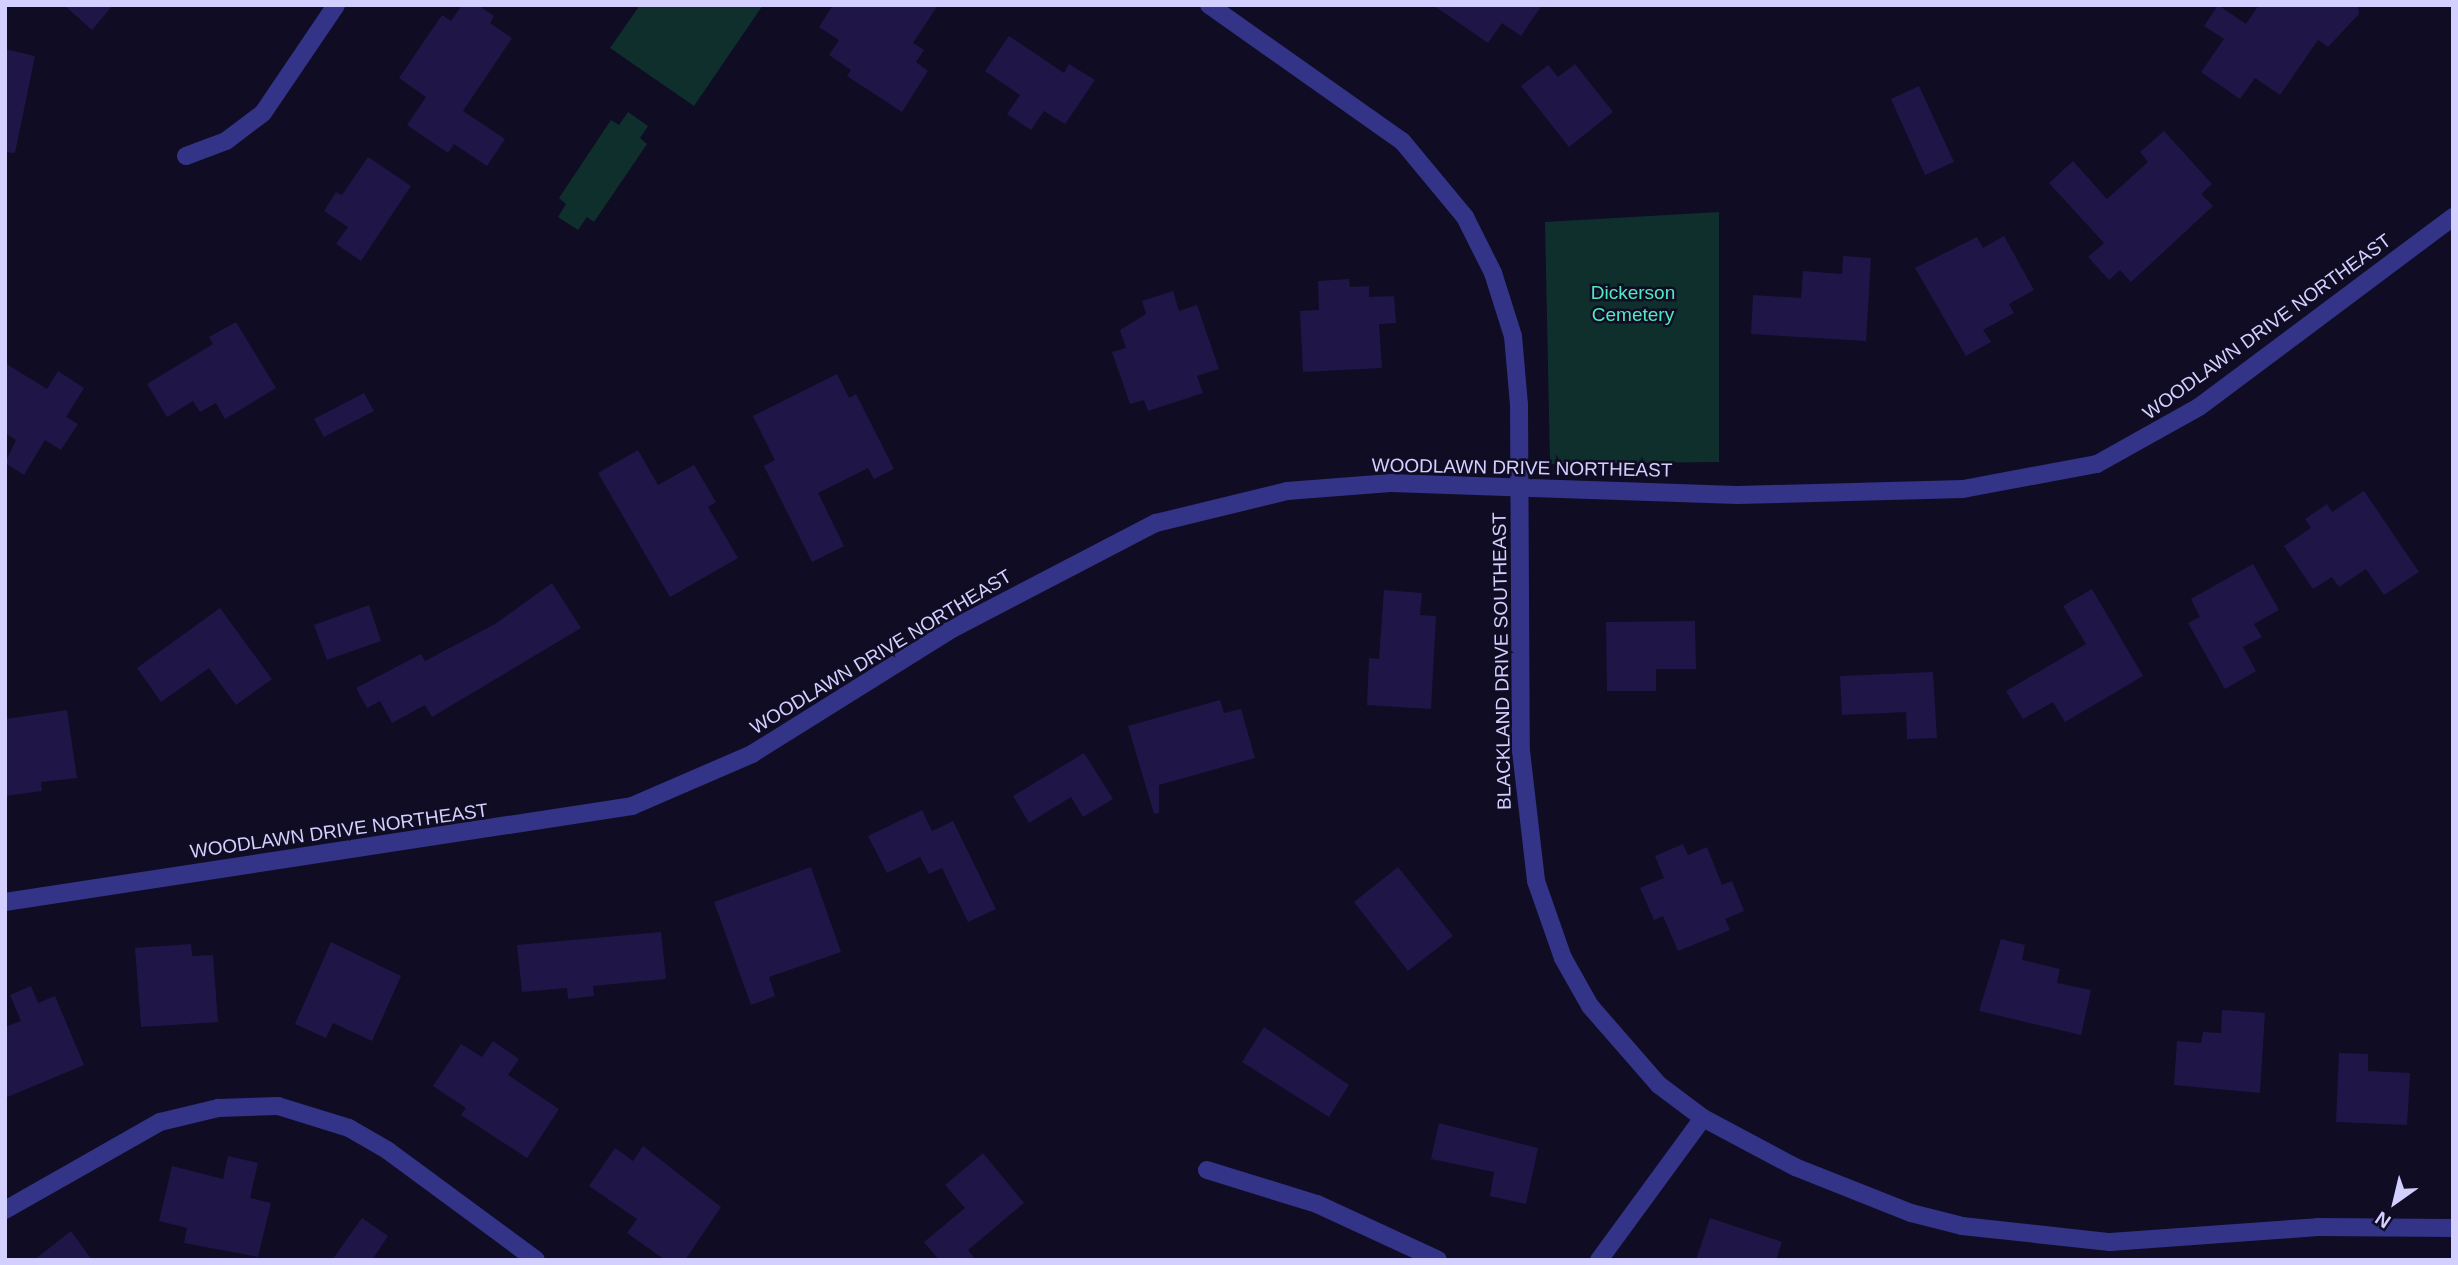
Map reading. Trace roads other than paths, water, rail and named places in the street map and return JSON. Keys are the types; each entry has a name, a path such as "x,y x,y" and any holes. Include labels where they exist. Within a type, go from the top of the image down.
{"street":[{"path":"186,156 226,141 263,113 336,5"},
{"name":"BLACKLAND DRIVE SOUTHEAST","path":"1209,5 1402,141 1465,217 1493,272 1513,336 1520,487 1521,751 1536,881 1563,958 1590,1006 1632,1058 1703,1118 1858,1194 1962,1226 2110,1242 2317,1227 2453,1228"},
{"name":"WOODLAWN DRIVE NORTHEAST","path":"5,902 632,806 752,754 952,629 1156,523 1287,491 1391,483 1737,495 1964,489 2097,464 2199,407 2453,217"},
{"path":"5,1210 160,1122 218,1108 278,1106 349,1128 387,1150 536,1260"},
{"path":"1599,1260 1703,1118"},
{"path":"1207,1170 1317,1204 1438,1260"}],"park label":[{"name":"Dickerson Cemetery","path":"1633,304"}]}
